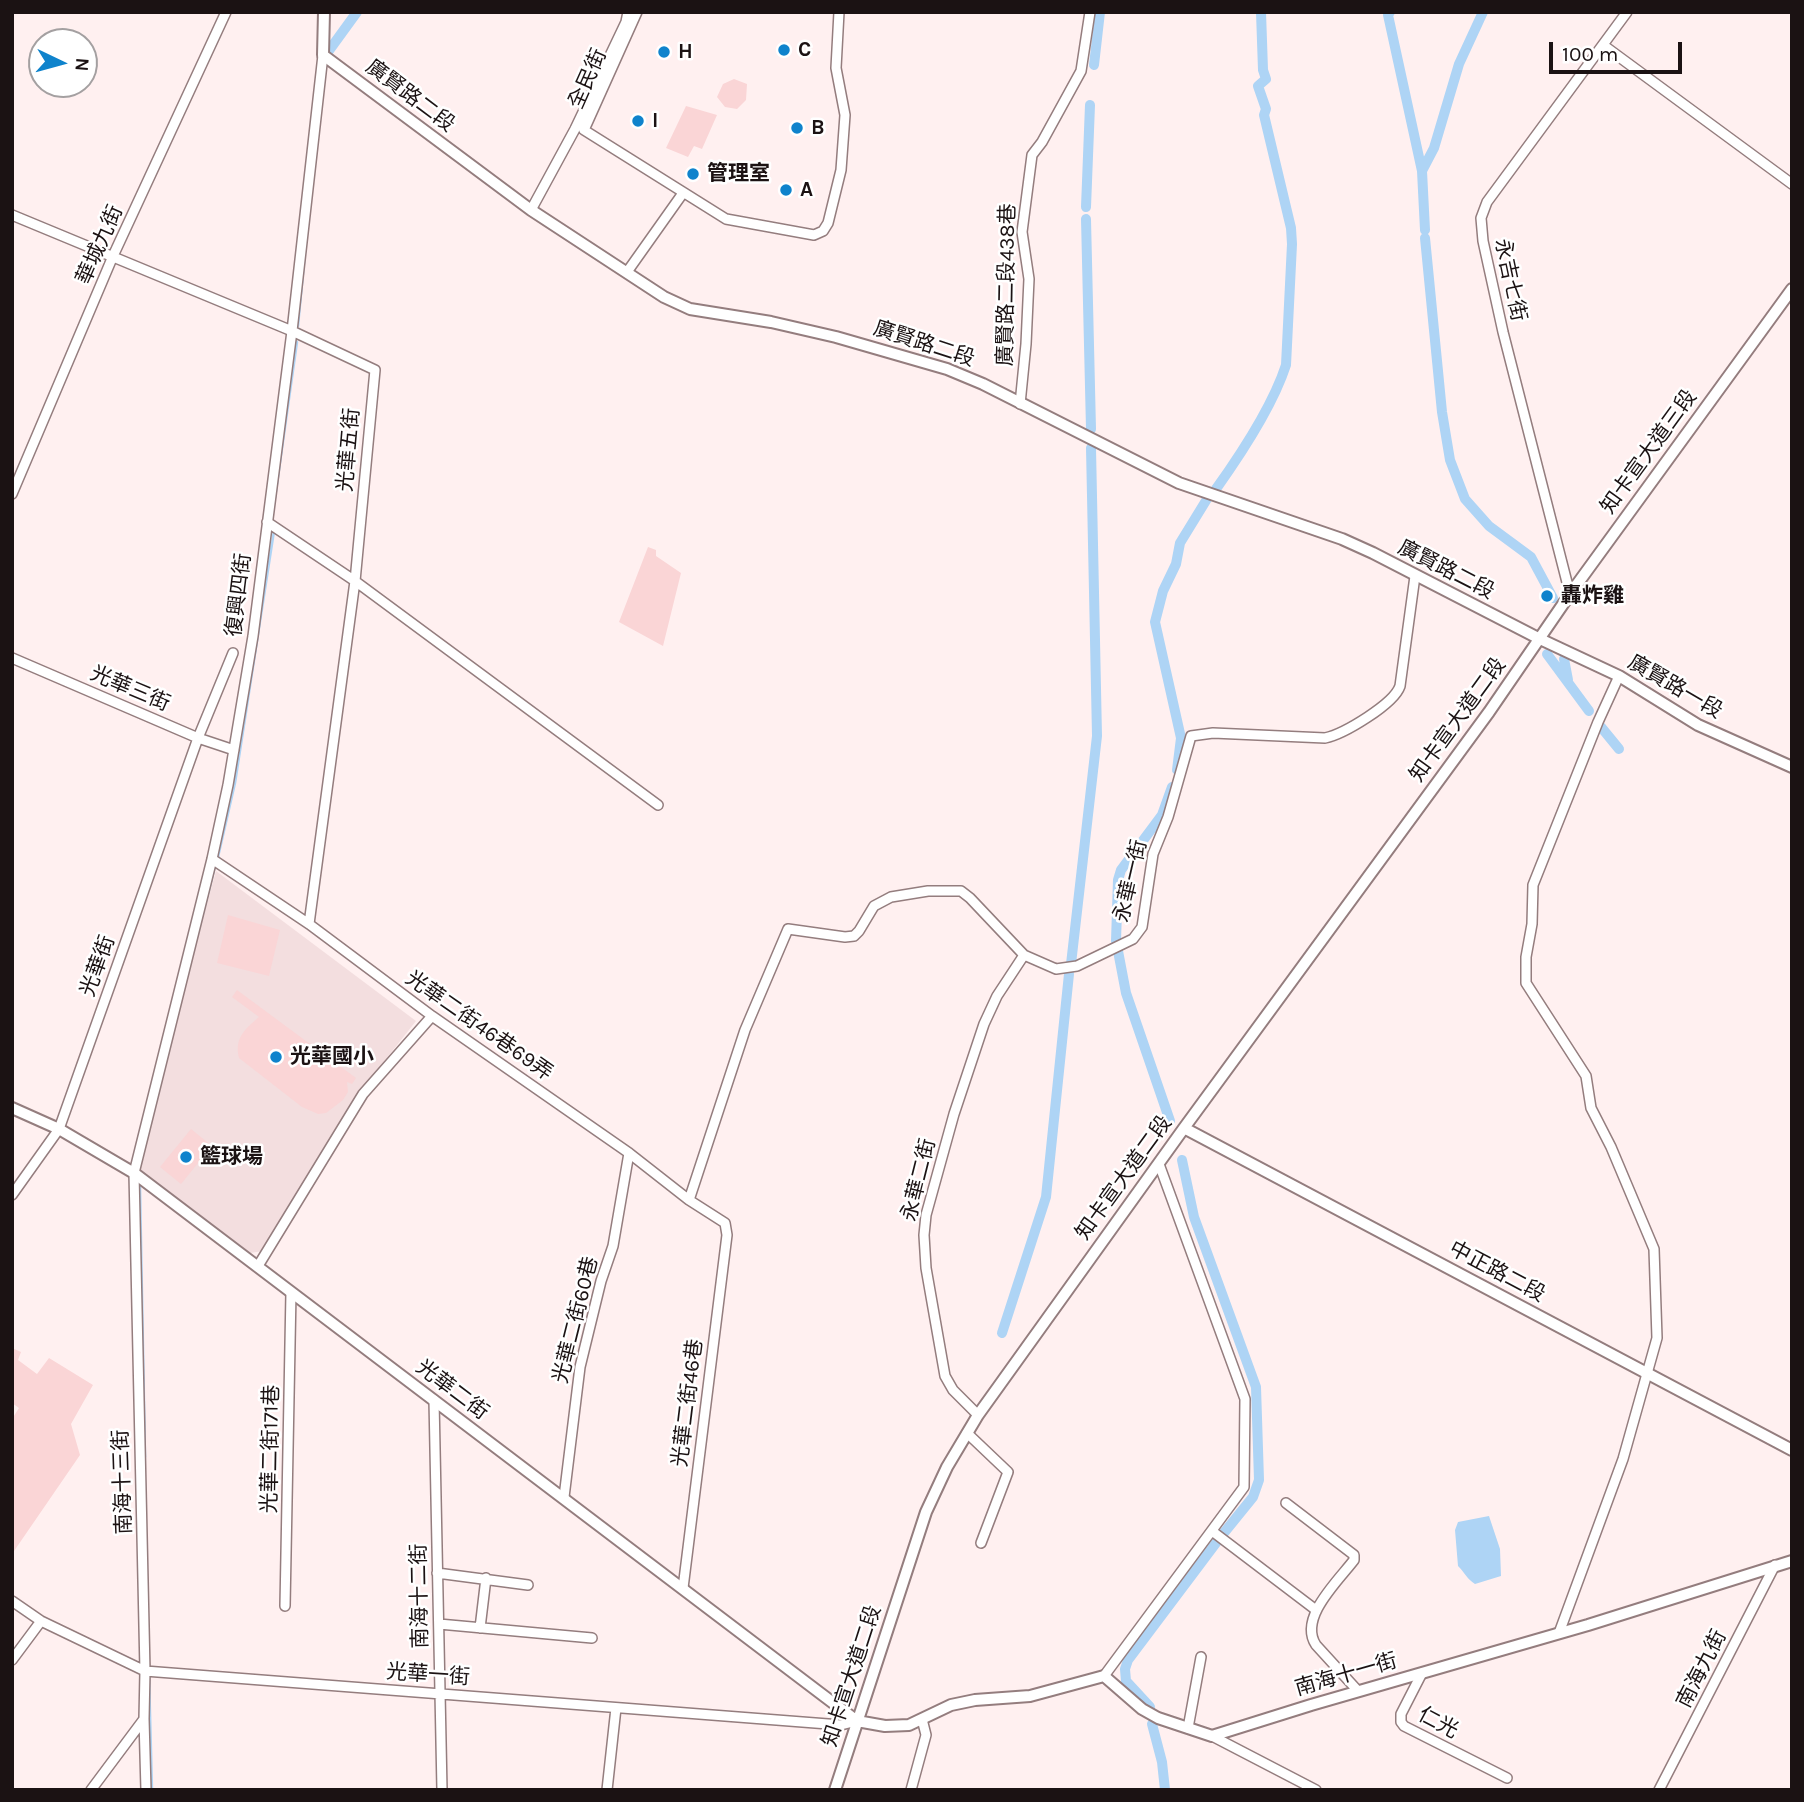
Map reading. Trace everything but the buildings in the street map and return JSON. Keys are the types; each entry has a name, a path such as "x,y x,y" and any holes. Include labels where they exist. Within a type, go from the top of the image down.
{"street":[{"name":"華城九街","path":"12,494 113,256 226,12"},
{"name":"復興四街","path":"134,1173 212,859 253,636 292,331 323,55 324,12"},
{"path":"531,210 580,117 626,22 628,12"},
{"name":"全民街","path":"637,12 584,130 726,219 814,235 822,231 828,223 841,170 845,115 836,68 839,12"},
{"name":"廣賢路二段438巷","path":"1020,404 1027,344 1029,279 1022,232 1032,155 1081,71 1090,12"},
{"name":"永吉七街","path":"1570,594 1503,332 1483,241 1481,218 1487,202 1627,12"},
{"path":"1603,45 1792,184"},
{"name":"廣賢路二段","path":"323,55 531,210 664,297 690,309 771,322 947,369 1179,483 1342,539 1540,639"},
{"path":"626,272 683,192"},
{"name":"光華五街","path":"12,215 292,331 374,370 355,580 309,924"},
{"name":"知卡宣大道三段","path":"1540,639 1792,289"},
{"path":"267,522 355,580 658,805"},
{"name":"永華一街","path":"689,1200 745,1030 788,929 835,937 854,936 874,906 883,900 928,891 961,891 1024,955 1056,969 1077,966 1137,936 1142,927 1153,855 1168,817 1191,736 1213,733 1325,738 1341,733 1392,699 1400,686 1415,576"},
{"name":"廣賢路一段","path":"1540,639 1619,676 1698,724 1792,767"},
{"name":"知卡宣大道二段","path":"835,1790 926,1512 947,1467 978,1415 1540,639"},
{"name":"光華街","path":"12,1195 59,1129 198,738 233,653"},
{"name":"光華三街","path":"12,658 198,738 234,750"},
{"path":"1559,1633 1623,1460 1657,1338 1654,1249 1611,1147 1591,1108 1586,1076 1526,983 1533,886 1619,676"},
{"name":"光華二街46巷69弄","path":"212,859 309,924 432,1016 725,1223"},
{"name":"永華二街","path":"978,1415 953,1390 945,1376 926,1268 925,1226 954,1114 984,1024 997,996 1024,955"},
{"path":"258,1266 363,1094 432,1016"},
{"name":"光華二街","path":"12,1108 59,1129 134,1173 857,1721"},
{"name":"中正路二段","path":"1184,1128 1792,1450"},
{"name":"光華二街60巷","path":"564,1497 580,1367 601,1281 613,1246 629,1153"},
{"path":"857,1721 885,1726 909,1725 951,1705 975,1700 1030,1696 1104,1676 1244,1487 1245,1399 1159,1164"},
{"name":"南海十三街","path":"134,1173 146,1790"},
{"name":"光華二街46巷","path":"683,1588 727,1235 725,1223"},
{"name":"光華二街171巷","path":"285,1606 291,1292"},
{"name":"南海十二街","path":"434,1401 442,1790"},
{"path":"967,1433 1008,1472 981,1543"},
{"path":"1286,1503 1354,1555 1354,1560 1316,1610 1310,1636 1358,1691"},
{"path":"1212,1531 1316,1610"},
{"name":"南海十一街","path":"1212,1736 1792,1561"},
{"name":"南海九街","path":"1659,1790 1775,1565"},
{"path":"437,1573 528,1586"},
{"path":"480,1628 486,1578"},
{"name":"光華一街","path":"12,1601 41,1621 145,1671 841,1725 857,1721"},
{"path":"12,1660 41,1621"},
{"path":"439,1623 592,1638"},
{"path":"1188,1728 1201,1657"},
{"name":"仁光","path":"1422,1673 1401,1714 1404,1726 1507,1778"},
{"path":"1104,1676 1142,1709 1157,1718 1212,1736 1316,1790"},
{"path":"607,1790 616,1708"},
{"path":"91,1790 144,1719"},
{"path":"911,1790 926,1735 922,1719"}],"shaded area":[{"path":"734,79 747,84 746,100 737,109 725,107 717,97 723,84"},
{"path":"686,106 717,115 702,149 694,146 688,157 666,148"},
{"path":"648,547 656,550 656,556 681,573 663,646 619,622"},
{"name":"光華國小","path":"216,871 416,1021 359,1093 270,1250 250,1253 135,1166"},
{"path":"228,915 280,930 269,976 217,963"},
{"path":"237,990 356,1078 352,1084 347,1082 348,1092 343,1100 326,1113 318,1114 302,1107 239,1058 239,1039 259,1017 232,997"},
{"name":"籃球場","path":"191,1129 212,1146 181,1184 160,1167"},
{"path":"12,1348 21,1352 18,1360 37,1374 49,1358 93,1385 71,1424 80,1455 12,1554 12,1419 19,1408 12,1403"}],"water":[{"path":"1489,1516 1500,1549 1501,1576 1475,1584 1458,1566 1455,1530 1458,1522"}],"waterway":[{"path":"325,56 357,12"},
{"path":"1094,65 1100,12"},
{"path":"1216,489 1265,413 1286,365 1291,228 1264,115 1266,109 1258,86 1266,79 1263,70 1261,12"},
{"path":"1390,12 1388,15 1422,171 1425,230"},
{"path":"1422,171 1434,148 1459,64 1483,12"},
{"path":"1086,207 1090,105"},
{"path":"1086,219 1091,429"},
{"path":"1425,238 1442,412 1450,460 1465,499 1489,526 1531,557 1553,598"},
{"path":"298,326 305,252"},
{"path":"275,498 297,342"},
{"path":"1071,964 1097,736 1091,448"},
{"path":"1177,770 1181,738 1155,622 1163,591 1176,564 1180,543 1207,499"},
{"path":"218,857 235,783 274,531"},
{"path":"1547,654 1589,711"},
{"path":"1564,659 1568,680"},
{"path":"1601,727 1619,749"},
{"path":"1116,941 1118,880 1121,870 1162,815 1172,787"},
{"path":"197,937 215,866"},
{"path":"1118,951 1126,993 1170,1121"},
{"path":"1002,1333 1046,1197 1069,974"},
{"path":"1182,1160 1194,1217 1256,1387 1259,1480 1253,1497 1223,1534"},
{"path":"140,1187 145,1457"},
{"path":"1150,1707 1126,1681 1125,1669 1128,1660 1219,1539"},
{"path":"149,1675 152,1790"},
{"path":"1152,1724 1162,1762 1165,1790"}],"place":[{"name":"C","path":"784,50"},
{"name":"H","path":"664,52"},
{"name":"I","path":"638,121"},
{"name":"B","path":"797,128"},
{"name":"管理室","path":"693,174"},
{"name":"A","path":"786,190"},
{"name":"轟炸雞","path":"1547,596"},
{"name":"光華國小","path":"276,1057"},
{"name":"籃球場","path":"186,1157"}]}
